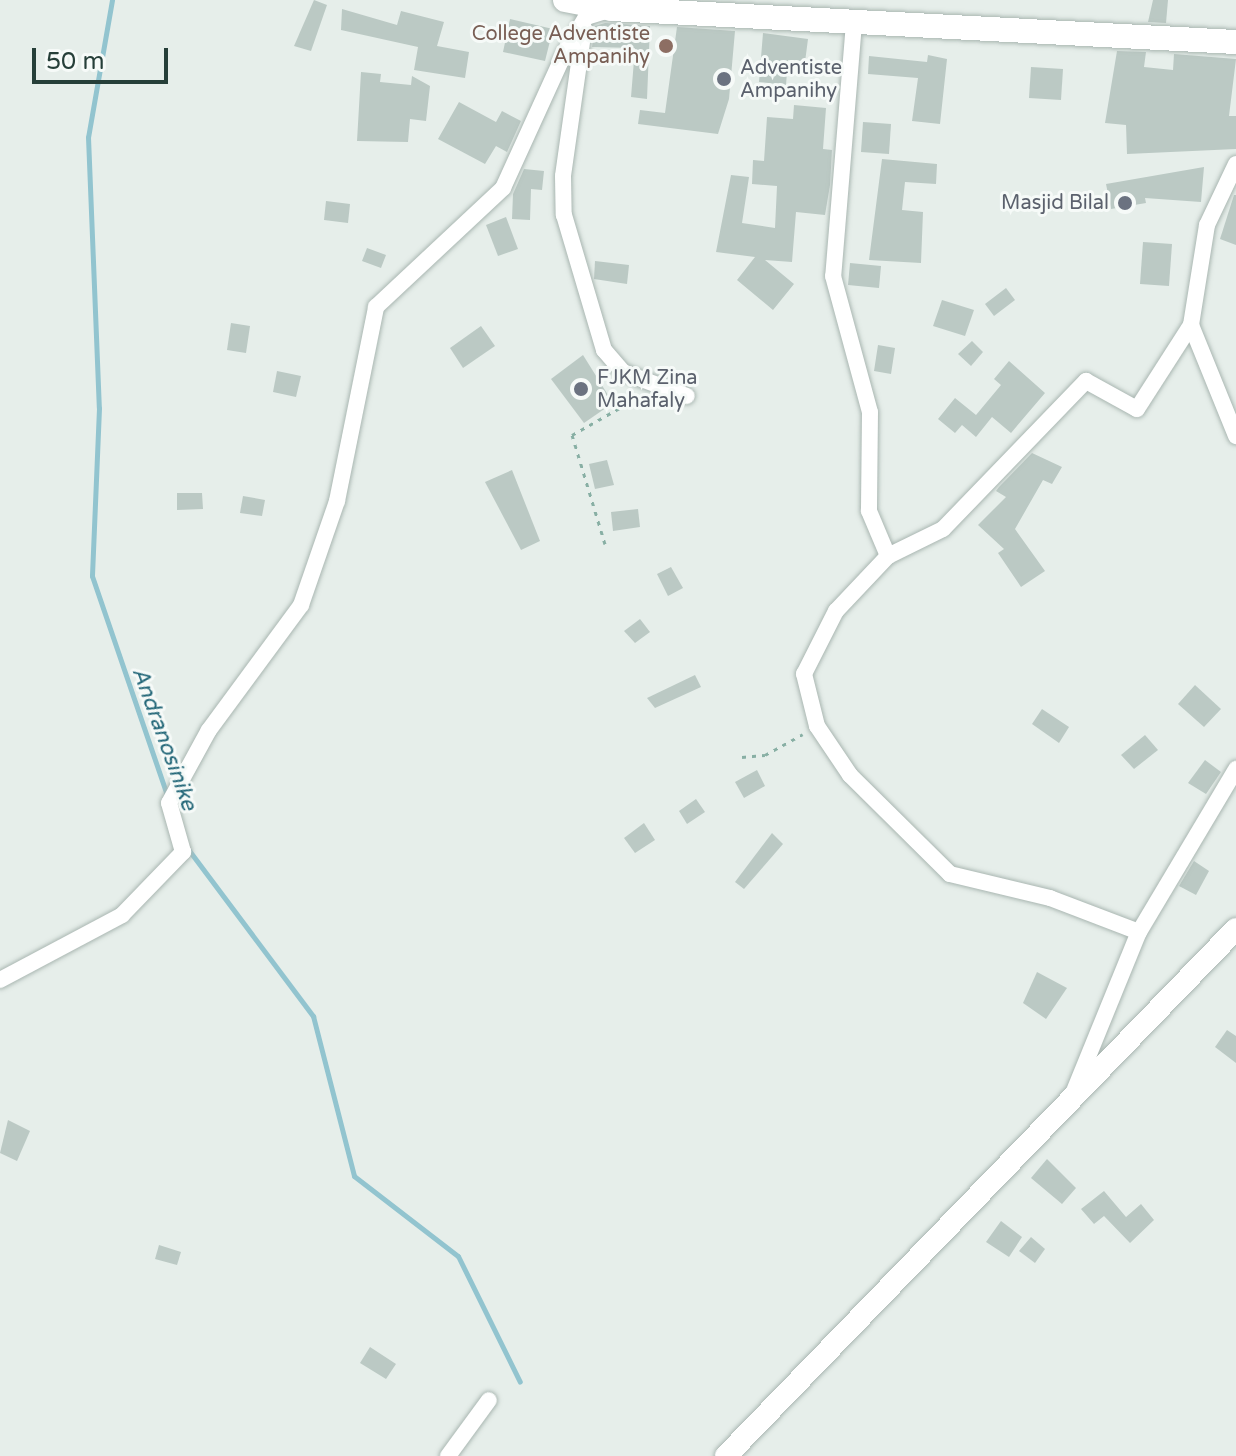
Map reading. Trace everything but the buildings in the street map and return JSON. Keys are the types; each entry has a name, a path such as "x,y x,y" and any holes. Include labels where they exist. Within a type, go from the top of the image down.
{"main road":[{"path":"565,0 854,23 1236,42"}],"street":[{"path":"0,980 122,915 183,852 169,803 209,730 301,605 337,501 376,307 503,188 586,17 616,4"},
{"path":"586,17 563,176 564,215 604,350 623,372 687,396"},
{"path":"854,23 833,276 870,412 869,511 888,556"},
{"path":"1139,932 1050,898 950,874 850,775 817,726 804,674 836,611 888,556 943,529 1086,381 1137,409 1191,325 1207,225 1236,164"},
{"path":"1191,325 1236,436"},
{"path":"1074,1091 1139,932 1236,769"},
{"path":"726,1456 1074,1091 1236,929"},
{"path":"448,1456 489,1400"}],"path":[{"path":"605,544 572,435 623,406 629,391 623,372"},
{"path":"742,757 765,755 817,726"}],"waterway":[{"name":"Andranosinike","path":"112,0 88,137 99,408 92,576 167,795"},
{"name":"Andranosinike","path":"188,849 313,1016 354,1176 458,1256 520,1382"}],"place":[{"name":"College Adventiste Ampanihy","path":"666,46"},
{"name":"Adventiste Ampanihy","path":"724,79"},
{"name":"Masjid Bilal","path":"1125,203"},
{"name":"FJKM Zina Mahafaly","path":"581,389"}]}
